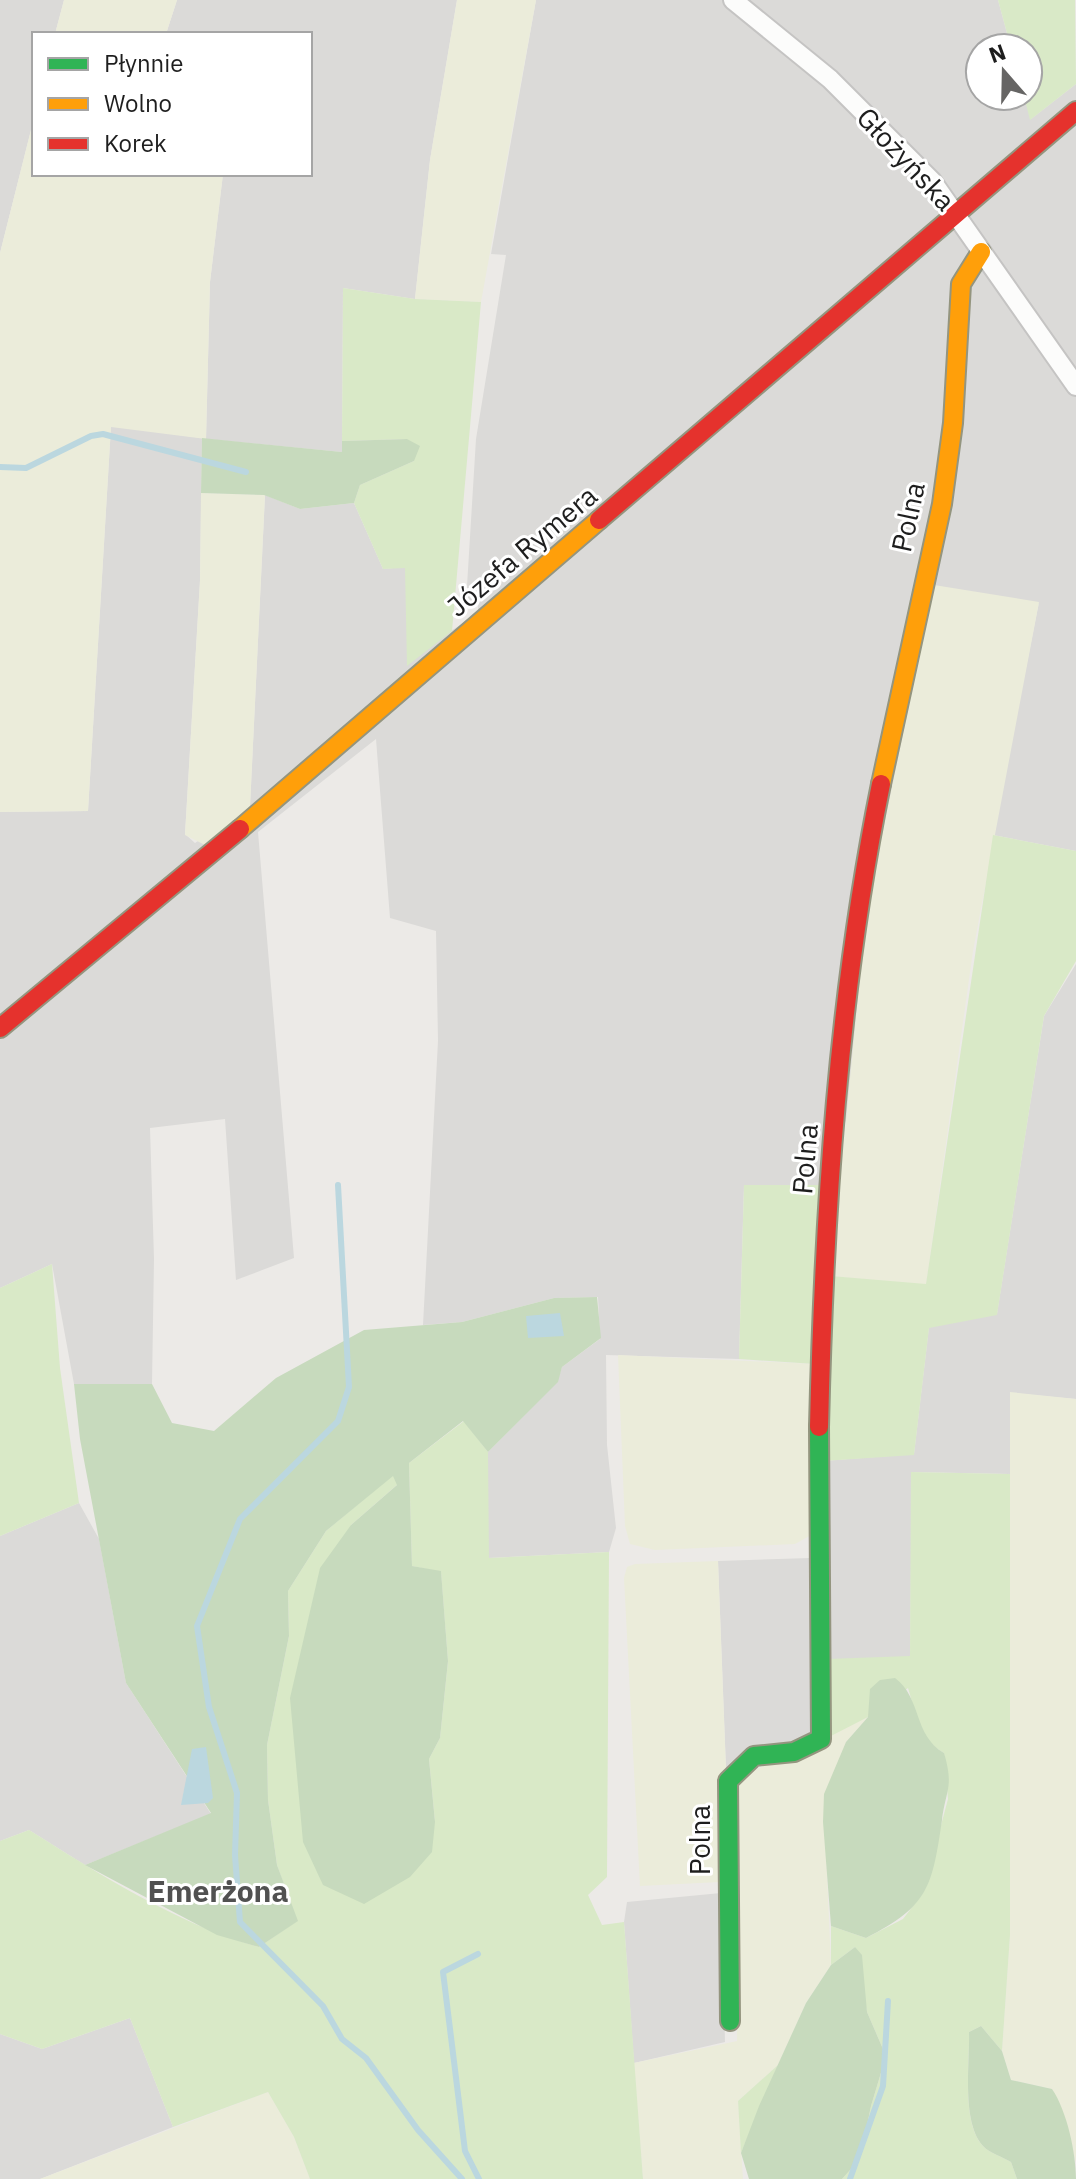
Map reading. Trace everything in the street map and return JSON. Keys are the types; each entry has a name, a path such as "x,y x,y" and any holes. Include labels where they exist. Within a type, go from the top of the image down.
{"street":[{"name":"Głożyńska","path":"733,0 830,79 932,181 1076,386"},
{"name":"Józefa Rymera","path":"0,1028 195,867 1076,111"},
{"name":"Polna","path":"730,2021 728,1781 754,1756 794,1752 821,1739 817,1499 822,1282 847,994 872,829 919,598 942,504 953,423 961,284 981,252"}],"shaded area":[{"path":"0,0 64,0 56,32 32,32 32,126 0,253"},
{"path":"177,0 457,0 430,160 415,299 343,288 342,452 206,439 210,282 223,176 312,176 312,32 167,32"},
{"path":"536,0 998,0 1007,32 964,32 964,112 1029,112 1031,119 1044,112 1076,84 1076,851 993,835 1039,602 822,1185 744,1185 739,1359 606,1355 607,1445 616,1528 609,1552 488,1558 488,1452 557,1382 562,1367 600,1339 598,1297 554,1298 462,1322 423,1325 438,1041 436,931 390,918 376,739 258,832 294,1258 236,1280 225,1119 150,1128 154,1259 152,1384 74,1384 52,1264 0,1288 0,812 88,811 111,426 202,438 200,581 185,834 195,843 250,806 265,495 300,509 354,503 383,569 405,567 451,631 478,613 478,606 468,599 467,586 476,439 506,255 491,254"},
{"path":"1076,964 1076,1399 1010,1393 1010,1474 912,1472 910,1657 815,1733 726,1770 718,1561 810,1558 823,1461 914,1454 929,1327 997,1314 1044,1016"},
{"path":"79,1503 99,1539 126,1683 211,1814 85,1865 29,1830 0,1841 0,1536"},
{"path":"721,1893 725,2042 634,2063 624,1922 627,1902"},
{"path":"130,2018 173,2127 40,2179 0,2179 0,2034 42,2049"}],"green space":[{"path":"64,0 177,0 167,32 56,32"},
{"path":"457,0 536,0 481,302 415,299 430,160"},
{"path":"998,0 1075,0 1076,84 1044,109 1044,32 1007,32"},
{"path":"1028,112 1040,112 1030,120"},
{"path":"32,126 32,176 223,176 210,282 206,439 111,427 88,811 0,812 0,253"},
{"path":"343,288 415,299 481,302 452,631 407,666 405,568 383,569 354,503 360,485 414,461 407,439 342,441"},
{"path":"202,438 342,452 342,441 407,439 420,446 414,461 360,485 354,503 300,509 264,495 201,493"},
{"path":"201,493 265,495 250,807 205,845 185,835 200,581"},
{"path":"934,585 1039,602 973,951 926,1285 831,1276 866,912"},
{"path":"993,835 1076,851 1076,961 1044,1016 997,1315 929,1328 914,1455 823,1461 831,1276 926,1284"},
{"path":"744,1185 822,1185 815,1364 739,1359"},
{"path":"52,1264 60,1368 79,1503 0,1536 0,1288"},
{"path":"597,1297 601,1338 562,1367 558,1382 488,1452 463,1421 409,1463 412,1566 441,1571 448,1661 440,1738 429,1759 435,1822 432,1852 410,1877 364,1904 323,1885 303,1842 290,1698 320,1568 351,1525 397,1485 393,1476 326,1531 288,1591 289,1636 267,1745 268,1800 277,1865 298,1921 259,1947 217,1935 85,1865 211,1813 126,1683 80,1439 74,1384 152,1384 172,1423 214,1431 276,1378 364,1330 462,1322 554,1298"},
{"path":"618,1355 815,1364 813,1534 795,1544 655,1550 630,1544 625,1526"},
{"path":"1010,1392 1076,1399 1076,2162 1052,2089 1011,2080 1002,2051 1010,1935"},
{"path":"464,1421 488,1452 489,1558 609,1552 607,1877 588,1895 602,1925 624,1922 643,2179 310,2179 294,2137 268,2092 173,2127 130,2018 42,2049 0,2034 0,1841 29,1830 169,1912 259,1947 297,1921 277,1865 268,1800 267,1745 289,1636 288,1591 326,1531 393,1475 398,1484 351,1525 435,1822 429,1759 440,1738 448,1661 441,1572 412,1566 409,1463"},
{"path":"911,1472 1010,1474 1010,1935 1002,2051 981,2026 969,2032 968,2092 976,2136 992,2153 1011,2162 1017,2179 842,2179 860,2159 886,2056 867,2012 855,1947 831,1965 831,1926 866,1938 903,1919 923,1893 948,1799 944,1753 924,1733 908,1688 868,1717 827,1738 827,1659 910,1656"},
{"path":"718,1561 726,1770 720,1882 640,1886 624,1578 627,1567 635,1564"},
{"path":"895,1678 910,1696 927,1736 944,1753 948,1788 935,1862 924,1892 903,1915 866,1938 831,1926 823,1822 824,1794 846,1742 868,1717 870,1689 880,1680"},
{"path":"868,1717 846,1742 826,1851 831,1965 806,2003 778,2065 738,2101 743,2179 643,2179 634,2063 737,2041 734,1786 740,1777"},
{"path":"855,1947 862,1955 867,2012 886,2056 860,2159 842,2179 749,2179 741,2153 806,2003 831,1965"},
{"path":"981,2026 1002,2051 1011,2080 1052,2089 1070,2132 1076,2179 1017,2179 1011,2162 992,2153 976,2135 969,2107 969,2032"},
{"path":"778,2065 741,2153 738,2101"},
{"path":"268,2092 294,2137 310,2179 40,2179"}],"water":[{"path":"560,1313 564,1336 528,1338 526,1316"},
{"path":"206,1747 213,1798 208,1803 181,1805 192,1749"}],"waterway":[{"path":"0,467 26,468 91,436 103,434 246,472"},
{"path":"338,1185 349,1387 338,1421 240,1519 197,1626 209,1707 237,1793 235,1855 240,1922 323,2006 342,2039 366,2058 418,2130 462,2179"},
{"path":"478,1954 443,1972 465,2151 479,2179"},
{"path":"850,2179 883,2086 888,2001"}],"traffic: fast":[{"path":"730,2021 728,1781 754,1756 794,1752 821,1739 819,1427"}],"traffic: slow":[{"path":"881,784 942,504 953,423 961,284 981,252"},
{"path":"240,829 599,520"}],"traffic: jam":[{"path":"599,520 1076,111"},
{"path":"819,1427 829,1185 836,1104 854,943 881,784"},
{"path":"0,1028 240,829"}],"district":[{"name":"Emerżona","path":"218,1892"}]}
